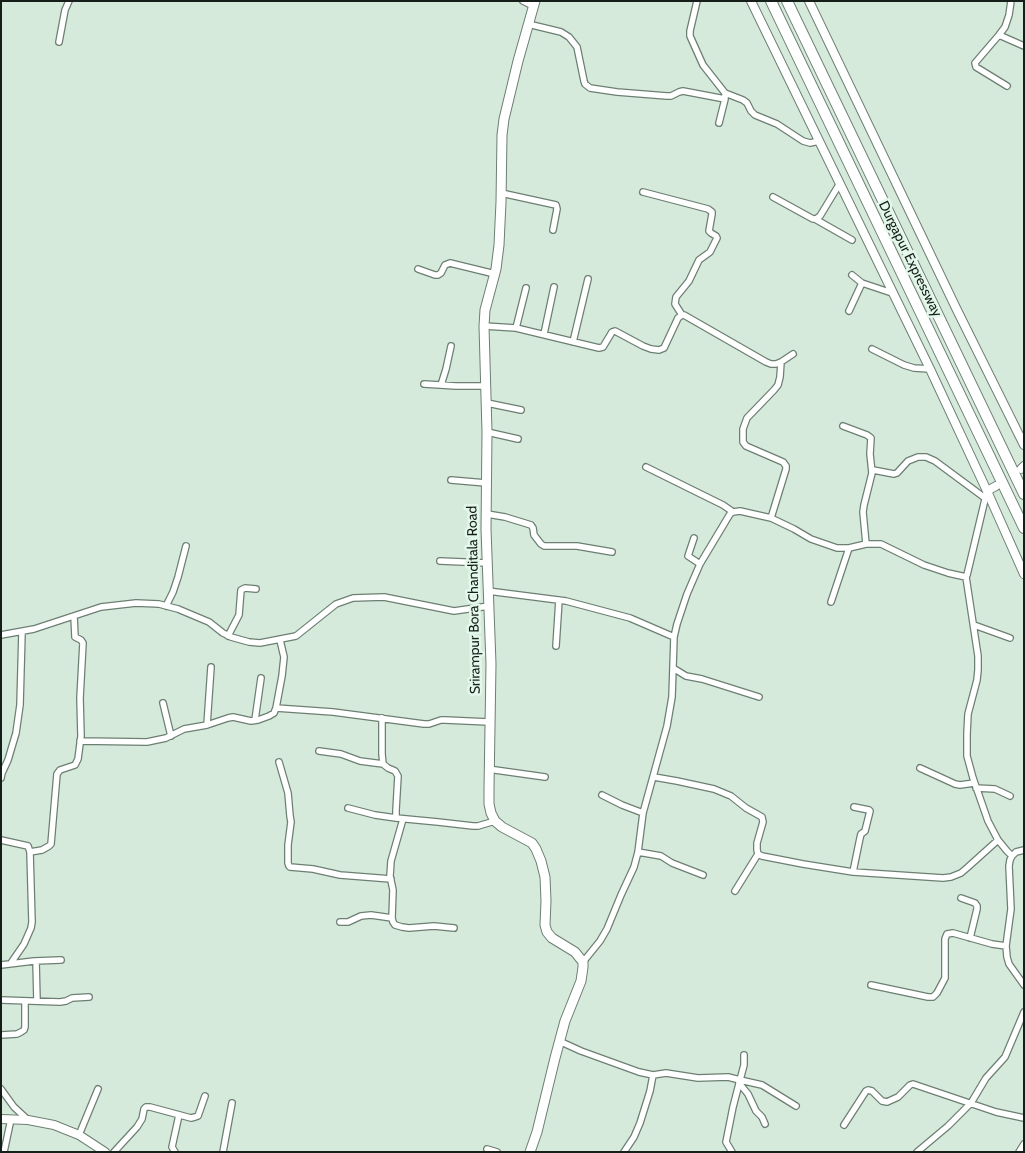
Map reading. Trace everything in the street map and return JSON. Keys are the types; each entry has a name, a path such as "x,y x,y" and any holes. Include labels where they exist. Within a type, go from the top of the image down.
{"highway":[{"name":"Durgapur Expressway","path":"771,1 1024,528"},
{"name":"Durgapur Expressway","path":"787,1 1024,494"}],"main road":[{"name":"Srirampur Bora Chanditala Road","path":"495,821 489,804 488,769 491,664 487,563 487,403 484,326 486,302 495,274 499,244 503,127 518,61 534,4"},
{"path":"495,821 502,827 532,843 536,849 545,876 545,925 547,932 552,938 575,952 583,962 582,981 569,1009 530,1152"}],"street":[{"path":"58,42 69,1"},
{"path":"523,1 534,4"},
{"path":"697,1 690,36 703,65 725,96 719,123"},
{"path":"750,1 930,369 986,495 1024,574"},
{"path":"809,1 1024,445"},
{"path":"1007,86 974,64 999,35 1008,21 1011,1"},
{"path":"528,24 561,32 569,37 577,47 584,81 590,88 667,96 683,91 743,100 755,115 776,124 803,141 810,143 819,141"},
{"path":"999,35 1024,46"},
{"path":"815,219 820,216 840,183"},
{"path":"642,192 708,208 712,212 709,231 716,236 716,240 710,252 700,260 689,281 676,297 675,304 682,315 771,364 781,362 793,354"},
{"path":"501,193 556,205 553,230"},
{"path":"773,197 852,240"},
{"path":"418,269 438,274 445,265 450,264 495,274"},
{"path":"852,275 862,283 892,293"},
{"path":"573,342 588,279"},
{"path":"849,310 862,283"},
{"path":"544,334 554,287"},
{"path":"516,328 526,288"},
{"path":"484,326 516,328 596,348 602,348 612,332 615,331 642,346 662,350 678,318 682,315"},
{"path":"440,385 451,346"},
{"path":"872,350 914,368 930,369"},
{"path":"771,518 786,466 783,462 746,446 743,442 743,429 747,418 778,385 781,362"},
{"path":"424,384 486,386"},
{"path":"487,403 521,410"},
{"path":"843,426 871,438 870,457 873,470 863,512 866,544"},
{"path":"487,432 518,439"},
{"path":"873,470 894,474 908,461 918,457 926,457 986,495"},
{"path":"646,467 723,505 733,512"},
{"path":"452,480 486,483"},
{"path":"996,486 986,495 966,577 978,656 978,680 968,714 966,745 969,765 985,816 998,840 1012,856"},
{"path":"583,962 600,942 607,929 636,860 643,813 667,726 672,697 674,637 687,594 700,564 728,517 733,512 740,511 771,518 817,542 837,548 882,544 924,565 966,577"},
{"path":"487,514 531,525 534,535 540,544 544,546 577,546 612,552"},
{"path":"694,538 688,556 700,564"},
{"path":"166,606 173,592 186,546"},
{"path":"831,602 850,548"},
{"path":"440,561 487,563"},
{"path":"228,636 238,615 241,590 245,588 256,589"},
{"path":"488,591 559,600 630,618 674,637"},
{"path":"1,635 34,629 101,607 136,603 159,604 178,609 209,622 228,636 260,643 296,636 336,604 353,598 384,597 454,611 489,606"},
{"path":"556,646 559,600"},
{"path":"30,852 42,850 51,844 57,774 60,770 77,762 80,741 83,643 75,637 74,616"},
{"path":"974,625 1010,638"},
{"path":"1,778 16,733 20,705 22,632"},
{"path":"80,741 157,741 184,729 207,725 233,717 255,720 269,716 276,708 284,663 280,640"},
{"path":"207,725 210,667"},
{"path":"673,668 686,676 702,679 759,697"},
{"path":"255,720 260,678"},
{"path":"163,703 171,736"},
{"path":"276,708 333,712 424,724 441,720 489,722"},
{"path":"382,718 383,764"},
{"path":"319,751 341,754 360,761 383,764 398,773 400,819 391,861 392,918 395,925 402,927 434,926 454,928"},
{"path":"279,762 288,794 291,822 288,845 289,866 340,875 391,879"},
{"path":"920,768 955,784 995,789 1010,796"},
{"path":"488,769 546,776"},
{"path":"654,777 724,792 762,817 763,822 757,843 758,854 736,891"},
{"path":"602,796 622,806 643,813"},
{"path":"853,872 860,835 865,831 870,812 869,810 854,807"},
{"path":"348,808 400,819 473,826 495,821"},
{"path":"1,840 28,846 30,852 31,928 24,944 11,963"},
{"path":"758,854 853,872 943,878 960,873 998,840"},
{"path":"1024,850 1016,852 1012,856 1009,866 1011,908 1006,946 1006,957 1009,964 1024,985"},
{"path":"638,852 661,856 672,863 703,874"},
{"path":"961,898 975,903 977,909 970,938"},
{"path":"340,922 348,922 361,916 371,915 392,918"},
{"path":"871,985 928,997 935,996 946,974 946,936 950,933 1006,946"},
{"path":"1,964 61,960"},
{"path":"36,961 37,1001"},
{"path":"1,1000 60,1002 72,998 89,997"},
{"path":"1,1035 17,1034 24,1030 26,1001"},
{"path":"917,1152 972,1103 986,1078 1005,1057 1024,1012"},
{"path":"560,1041 595,1057 639,1072 653,1075 666,1073 698,1078 728,1077 762,1085 796,1106"},
{"path":"732,1152 726,1142 744,1065 744,1055"},
{"path":"624,1152 634,1137 640,1123 653,1075"},
{"path":"740,1081 765,1124"},
{"path":"844,1125 864,1093 868,1090 886,1102 898,1097 911,1084 916,1084 996,1112 1024,1118"},
{"path":"1,1089 14,1107 28,1120"},
{"path":"79,1135 98,1089"},
{"path":"114,1152 137,1127 146,1107 191,1118 198,1116 205,1096"},
{"path":"223,1152 232,1103"},
{"path":"175,1152 172,1147 179,1115"},
{"path":"1,1118 28,1120 54,1125 79,1135 105,1152"},
{"path":"4,1152 11,1119"},
{"path":"1019,1152 1024,1144"},
{"path":"487,1149 497,1152"}]}
